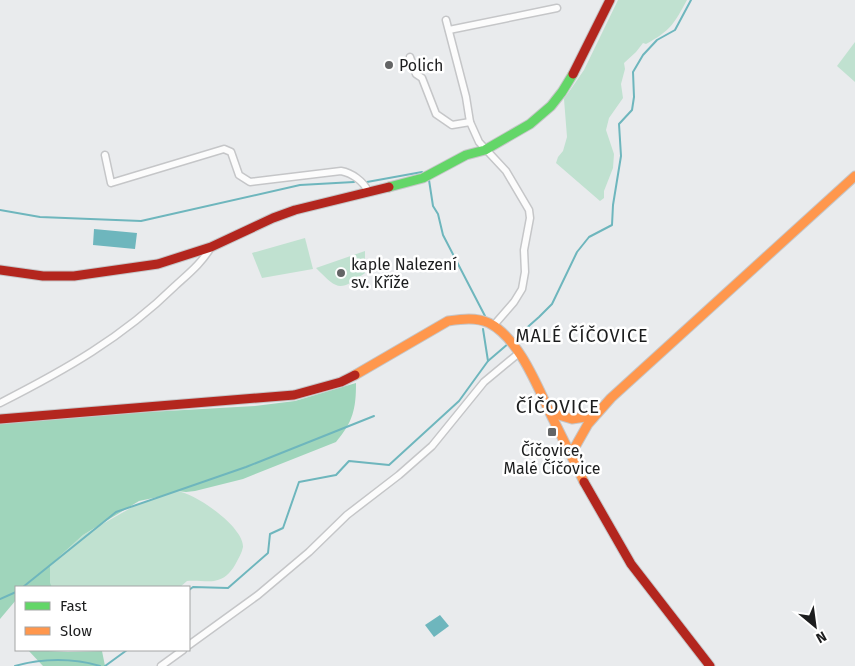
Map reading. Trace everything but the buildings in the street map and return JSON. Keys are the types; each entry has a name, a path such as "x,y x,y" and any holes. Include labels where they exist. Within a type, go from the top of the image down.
{"street":[{"path":"0,270 43,276 74,276 158,264 211,247 273,218 296,210 423,178 466,154 485,150 530,124 552,106 580,60 610,0"},
{"path":"450,30 557,8"},
{"path":"446,20 466,97 470,122 479,142 506,170 529,210 530,218 524,250 525,272 522,289 497,327"},
{"path":"410,57 416,74 422,78 436,114 452,125 470,122"},
{"path":"104,155 111,182 224,149 231,152 239,175 250,182 341,171 349,173 364,184 368,191"},
{"path":"571,454 577,440 592,416 855,176"},
{"path":"0,403 58,373 99,348 158,303 205,257 211,247"},
{"path":"0,419 294,395 341,382 448,321 476,318 497,327 517,351 552,413 590,494 631,564 710,666"},
{"path":"190,644 258,595 309,552 347,515 399,476 432,446 484,382 517,351"},
{"path":"552,413 572,420 592,416"},
{"path":"161,666 182,651"}],"green space":[{"path":"618,0 687,0 675,21 666,31 646,44 643,43 624,63 625,69 621,84 623,98 609,118 606,130 614,154 613,168 604,191 604,198 600,201 556,163 563,151 567,137 564,99 584,70"},
{"path":"855,42 855,82 837,66"},
{"path":"305,238 313,269 262,278 252,253"},
{"path":"365,251 365,273 344,286 339,286 329,281 316,268"},
{"path":"356,383 354,408 350,421 336,442 243,479 195,491 177,491 139,501 83,535 50,565 52,586 15,586 15,601 0,619 0,424 96,415 255,406 295,401"},
{"path":"177,491 185,493 206,504 236,530 241,539 242,552 231,571 221,579 214,581 187,581 181,586 51,586 50,565 83,535 136,505"},
{"path":"29,651 102,651 105,666 43,666"}],"water":[{"path":"94,229 137,233 135,249 93,245"},
{"path":"440,615 449,626 434,637 425,625"}],"waterway":[{"path":"513,340 552,304 577,252 589,237 612,225 613,205 621,156 619,124 632,110 634,97 633,72 643,55 657,40 675,30 691,0"},
{"path":"367,182 422,172"},
{"path":"429,180 433,206 438,214 443,235 485,316"},
{"path":"0,210 40,217 141,221 300,185 354,182"},
{"path":"483,329 488,361"},
{"path":"190,589 193,587 228,588 268,553 270,534 283,528 299,482 336,475 349,461 389,465 459,401 488,361 509,343"},
{"path":"24,586 116,512 246,467 374,416"},
{"path":"0,599 15,592"},
{"path":"105,666 126,651"},
{"path":"15,666 47,660 80,661 100,666"}],"traffic: fast":[{"path":"389,187 423,178 466,155 485,150 530,124 551,106 573,74"}],"traffic: slow":[{"path":"571,454 588,424 611,398 855,176"},
{"path":"355,375 448,321 474,319 489,323 510,340 534,378 584,482"},
{"path":"552,413 572,419 592,416"}],"traffic: jam":[{"path":"573,74 610,0"},
{"path":"0,270 43,276 74,276 158,264 211,247 273,218 295,210 389,187"},
{"path":"0,419 294,395 341,382 355,375"},
{"path":"584,482 631,564 710,666"}],"place":[{"name":"Polich","path":"389,65"},
{"name":"kaple Nalezení sv. Kříže","path":"341,273"},
{"name":"Číčovice, Malé Číčovice","path":"552,432"}],"district":[{"name":"MALÉ ČÍČOVICE","path":"582,336"},
{"name":"ČÍČOVICE","path":"558,406"}]}
